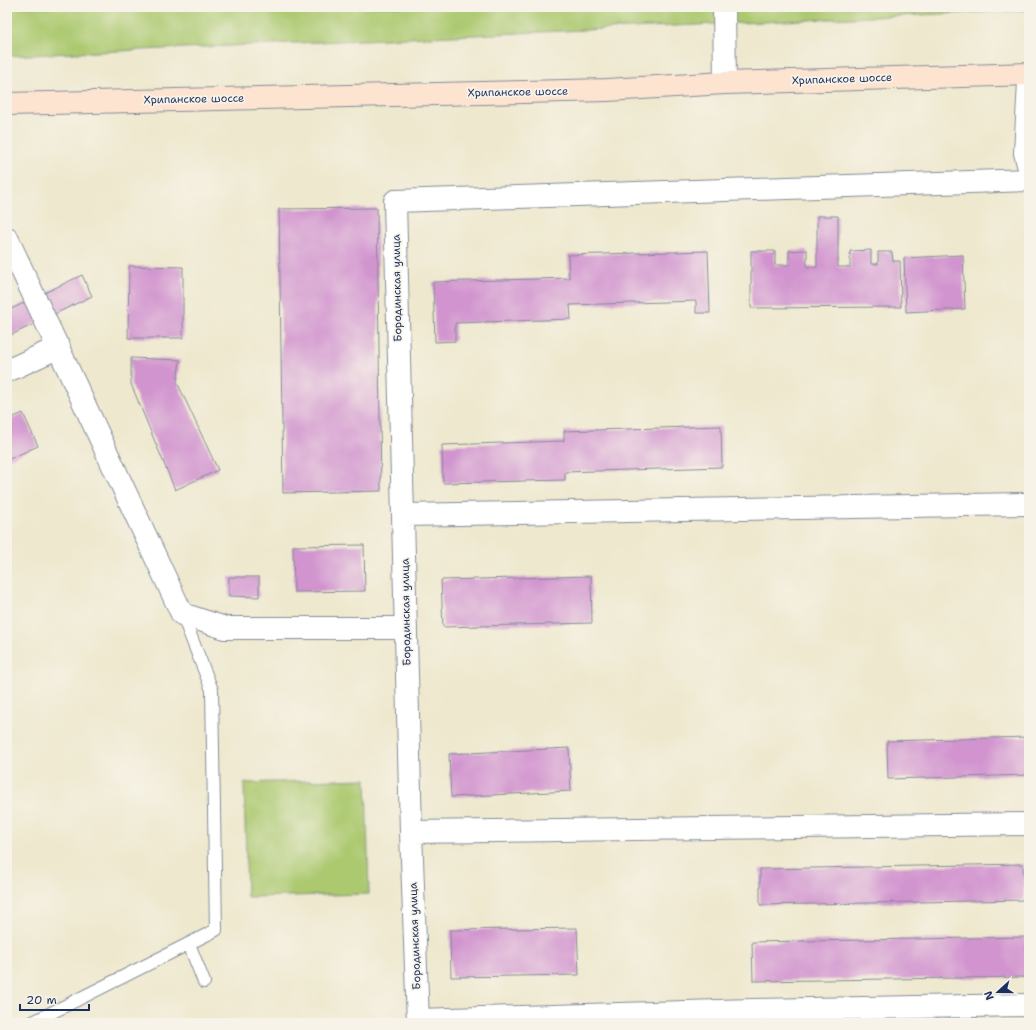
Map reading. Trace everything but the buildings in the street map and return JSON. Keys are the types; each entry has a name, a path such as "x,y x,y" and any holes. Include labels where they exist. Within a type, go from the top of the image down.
{"main road":[{"name":"Хрипанское шоссе","path":"7,104 607,90 725,83 1029,74"}],"street":[{"path":"724,7 725,83"},
{"path":"1029,83 1025,153 1029,168"},
{"name":"Бородинская улица","path":"418,1022 411,832 395,201 1029,180"},
{"path":"7,238 182,614 225,628 406,628"},
{"path":"7,371 59,347"},
{"path":"403,515 1029,504"},
{"path":"411,832 1029,824"},
{"path":"418,1022 752,1016 1029,1005"}],"lane":[{"path":"31,1023 216,930 212,690 182,614"},
{"path":"189,944 204,982"}],"green space":[{"path":"7,7 1029,7 1029,10 7,56"},
{"path":"366,779 369,894 247,897 244,783"}]}
